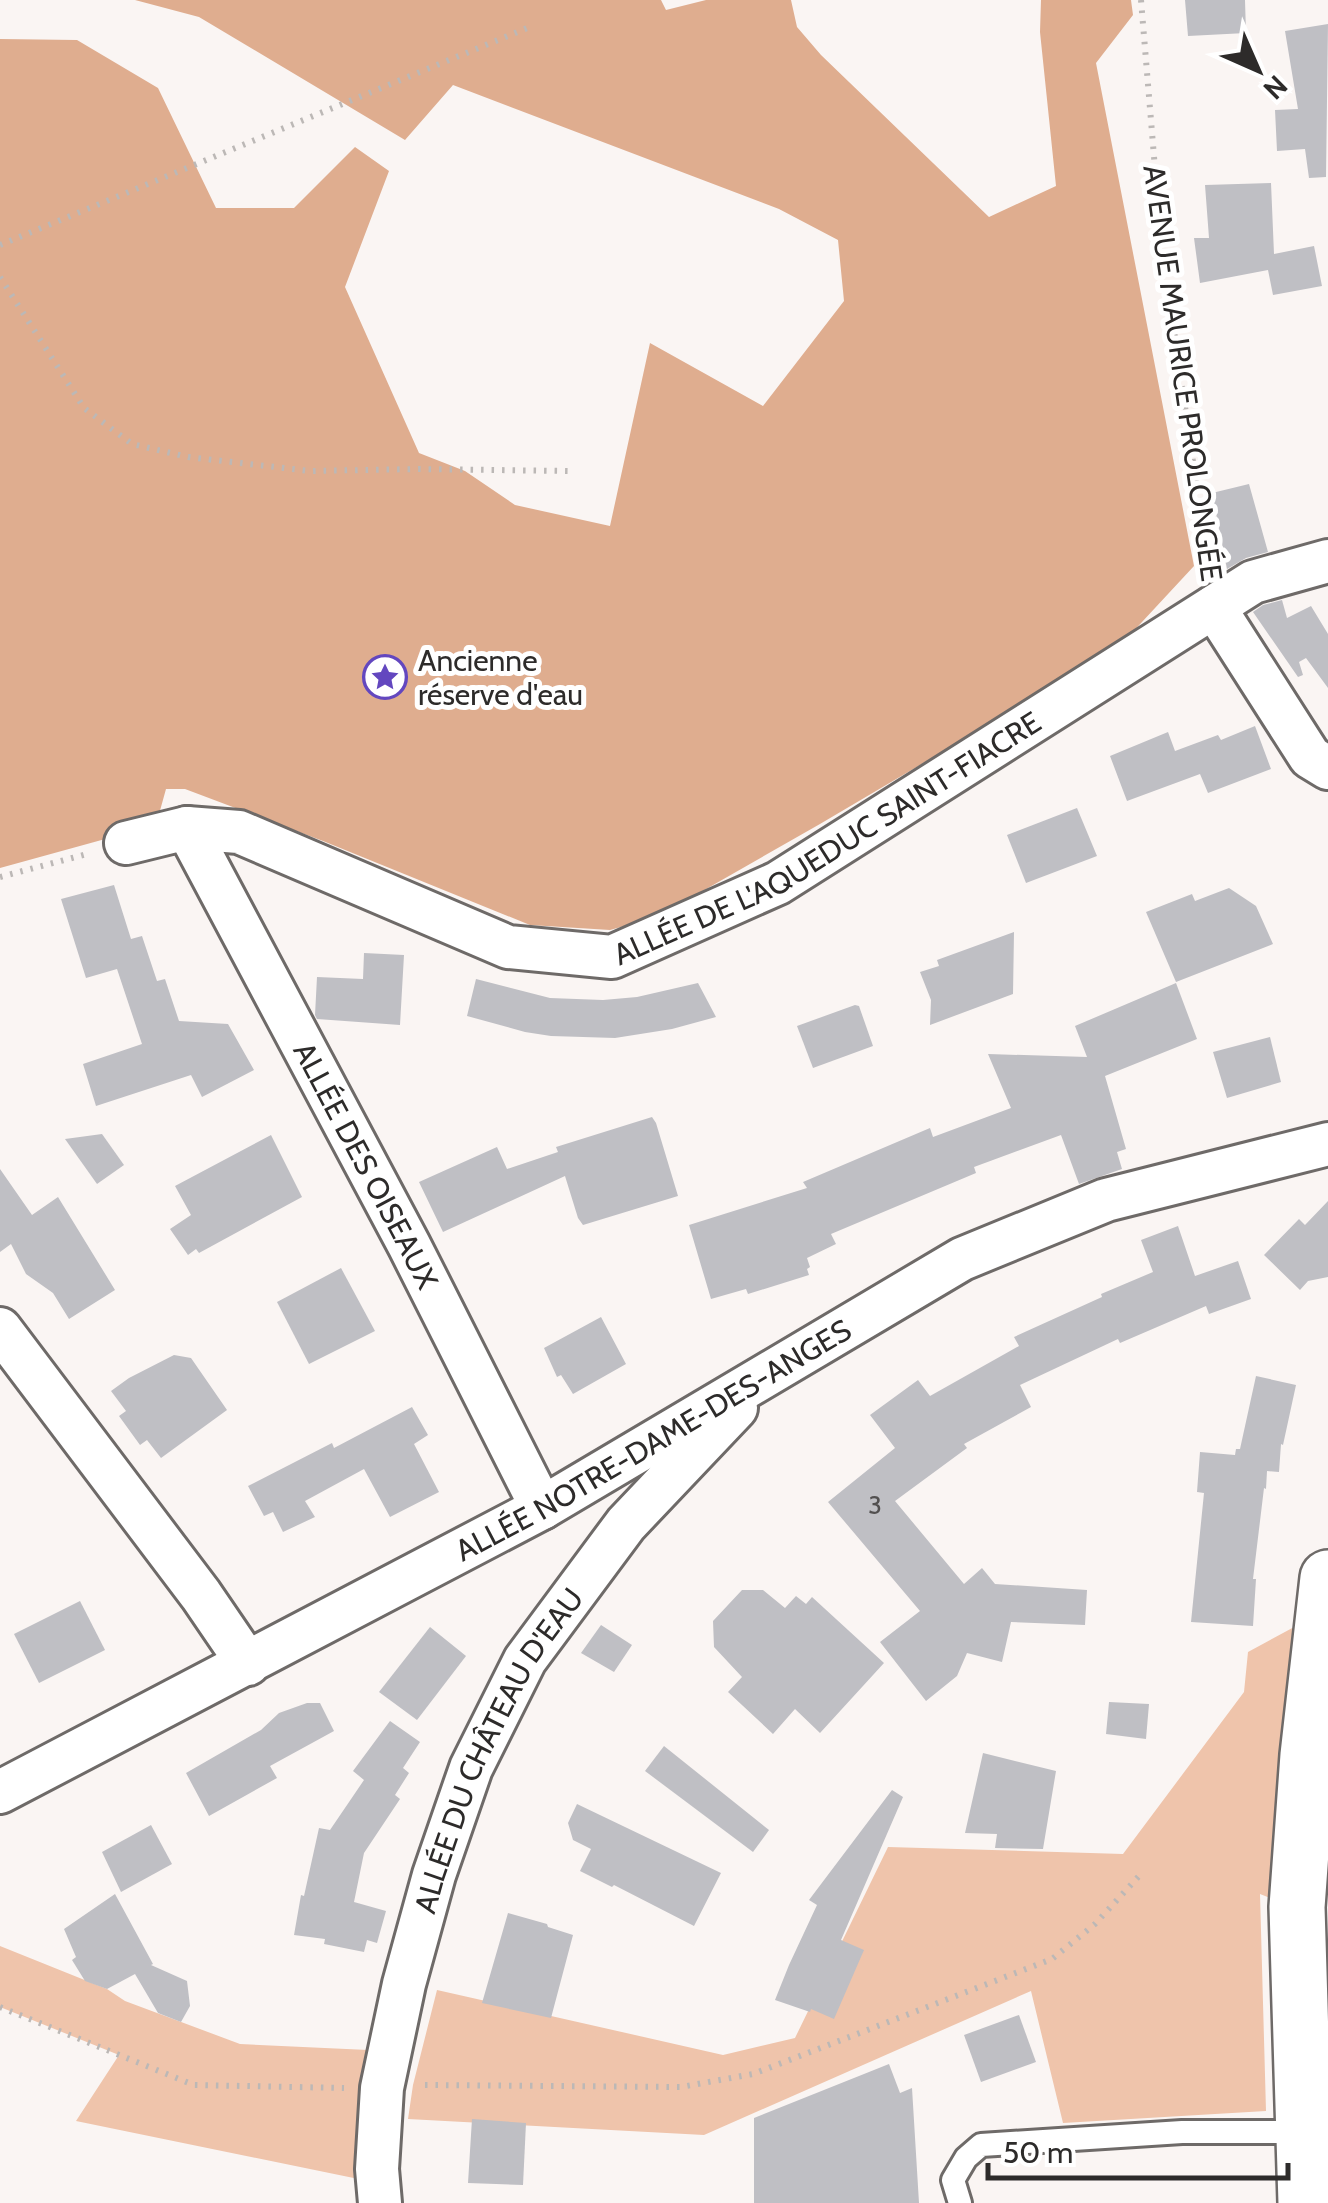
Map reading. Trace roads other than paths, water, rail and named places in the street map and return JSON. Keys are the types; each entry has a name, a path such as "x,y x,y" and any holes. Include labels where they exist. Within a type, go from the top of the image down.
{"street":[{"name":"ALLÉE DE L'AQUEDUC SAINT-FIACRE","path":"126,844 187,828 239,832 508,948 612,957 778,883 1252,582 1328,561"},
{"name":"AVENUE MAURICE PROLONGÉE","path":"1214,607 1310,756 1328,768"},
{"name":"ALLÉE DES OISEAUX","path":"187,828 410,1245 542,1508"},
{"name":"ALLÉE NOTRE-DAME-DES-ANGES","path":"0,1792 542,1508 962,1259 1106,1200 1328,1144"},
{"path":"0,1329 201,1595 248,1664"},
{"name":"ALLÉE DU CHÂTEAU D'EAU","path":"380,2203 377,2169 398,2086 404,1984 434,1875 472,1768 525,1660 626,1524 770,1371"},
{"path":"1306,2203 1299,1871 1328,1578"}],"lane":[{"path":"960,2203 953,2180 966,2158 982,2146 1182,2132 1303,2132"}],"place":[{"name":"Ancienne réserve d'eau","path":"385,677"}]}
